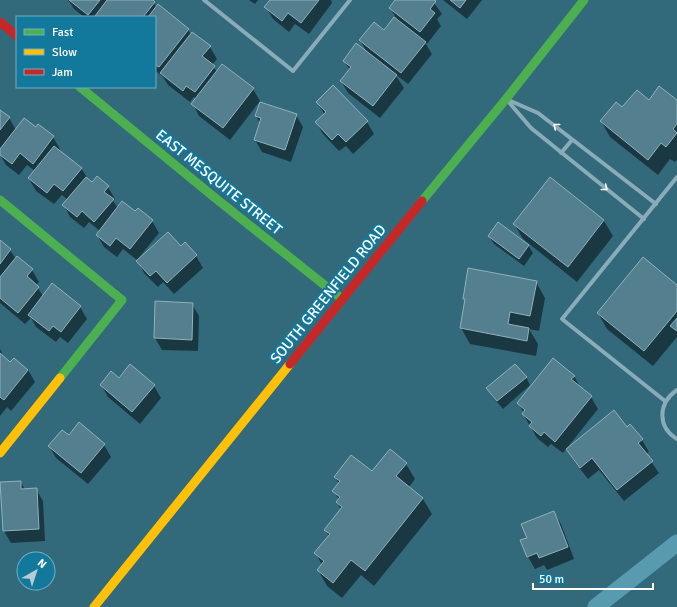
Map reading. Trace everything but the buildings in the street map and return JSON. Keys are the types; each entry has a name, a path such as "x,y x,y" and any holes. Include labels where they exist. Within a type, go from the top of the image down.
{"main road":[{"name":"SOUTH GREENFIELD ROAD","path":"94,607 186,491 506,99 584,0"},
{"path":"0,22 16,35"},
{"name":"EAST MESQUITE STREET","path":"81,88 342,299"},
{"path":"0,200 122,300 0,453"}],"street":[{"path":"204,0 293,71 350,0"},
{"path":"506,99 538,112 656,204"},
{"path":"506,99 531,128 644,219"},
{"path":"561,153 572,140"},
{"path":"665,402 562,319 677,178"},
{"path":"677,390 671,394 665,402 662,410 662,419 666,428 672,436 677,439"}],"waterway":[{"path":"596,607 677,543"}],"traffic: fast":[{"path":"422,201 506,99 584,0"},
{"path":"81,88 214,197 342,299"},
{"path":"0,200 122,300 60,378"}],"traffic: slow":[{"path":"94,607 290,364"},
{"path":"0,453 60,378"}],"traffic: jam":[{"path":"0,22 16,35"},
{"path":"290,364 422,201"}]}
